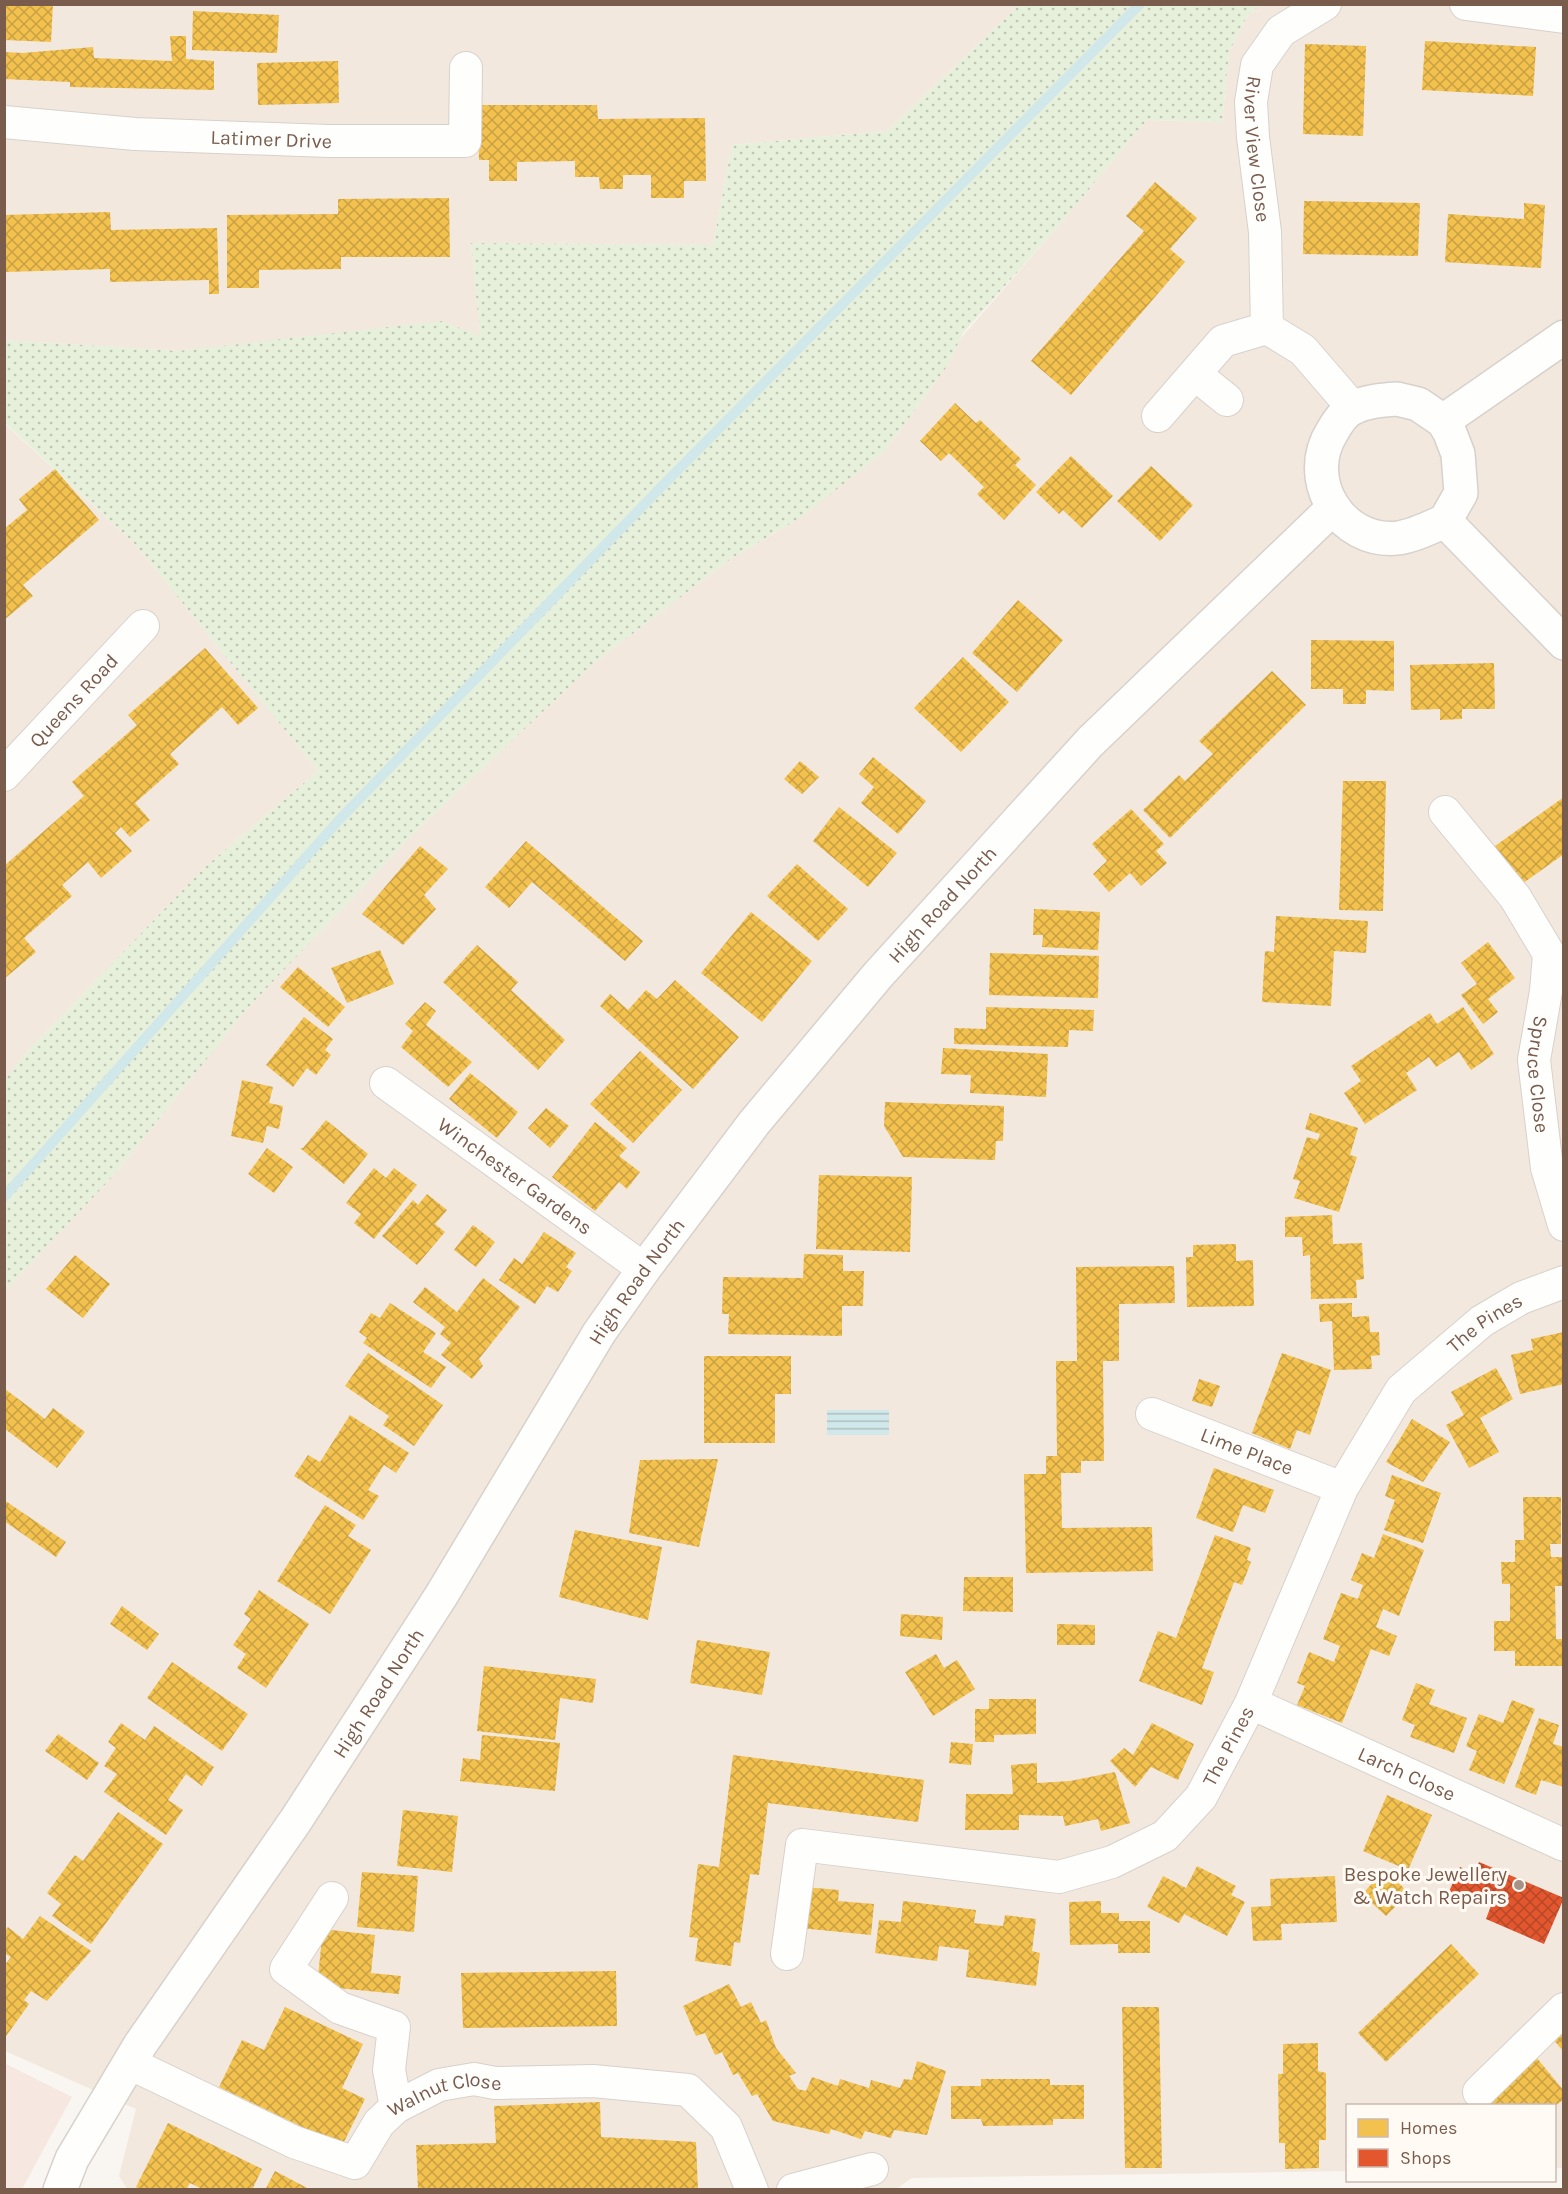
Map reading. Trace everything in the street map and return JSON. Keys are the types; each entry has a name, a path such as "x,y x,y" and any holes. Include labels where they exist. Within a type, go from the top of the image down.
{"street":[{"name":"River View Close","path":"1267,328 1265,232 1251,102 1257,65 1281,31 1325,4"},
{"path":"1466,4 1563,17"},
{"name":"Latimer Drive","path":"4,122 135,134 328,141 465,141 466,68"},
{"path":"1158,417 1223,341 1267,328 1303,350 1353,408"},
{"path":"1443,421 1563,337"},
{"path":"1195,374 1227,400"},
{"path":"1397,399 1418,404 1443,421 1458,454 1461,493 1445,521 1398,538 1373,536 1350,525 1333,508 1323,487 1320,464 1326,441 1338,421 1353,408 1376,400 1397,399"},
{"name":"High Road North","path":"60,2190 74,2174 129,2063 296,1820 441,1596 599,1333 644,1269 754,1123 878,975 1090,742 1333,508"},
{"path":"1445,521 1563,643"},
{"name":"Queens Road","path":"4,775 143,626"},
{"name":"Spruce Close","path":"1445,812 1515,897 1549,954 1534,1060 1547,1168 1563,1225"},
{"name":"Winchester Gardens","path":"386,1083 644,1269"},
{"name":"The Pines","path":"787,1954 802,1845 1059,1877 1112,1863 1165,1836 1200,1797 1251,1703 1342,1488 1401,1390 1482,1321 1521,1298 1563,1282"},
{"name":"Lime Place","path":"1152,1414 1342,1488"},
{"name":"Larch Close","path":"1251,1703 1563,1845"},
{"path":"332,1898 286,1969 340,2008 394,2027 389,2070 396,2107"},
{"path":"1479,2092 1563,2008"},
{"name":"Walnut Close","path":"129,2063 294,2142 355,2163 379,2123 396,2107 439,2085 474,2079 495,2083 593,2081 688,2090 726,2127 752,2190"},
{"path":"793,2190 872,2169"}],"shaded area":[{"path":"4,5 1019,5 887,131 732,145 713,245 471,243 481,337 267,343 178,351 5,340"},
{"path":"1260,5 1563,5 1563,2168 1556,2168 1556,2104 1346,2104 1346,2171 912,2178 895,2190 127,2189 119,2176 136,2109 5,2051 4,1291 115,1174 246,1010 416,831 598,660 732,558 795,521 883,453 948,365 960,339 1147,120 1222,122 1229,52 1246,18"},
{"path":"4,423 135,544 318,771 205,867 24,1055 5,1081"},
{"path":"4,2063 72,2097 22,2189 5,2189"}],"green space":[{"path":"1019,5 1260,5 1246,18 1229,52 1222,122 1147,120 1059,225 963,333 948,365 883,453 800,518 732,558 598,660 416,831 246,1010 115,1174 5,1291 4,1081 24,1055 205,867 318,771 135,544 5,423 5,340 178,351 442,321 480,336 471,243 713,245 732,145 887,131"}],"water":[{"path":"827,1410 889,1410 889,1435 827,1435"}],"building: Homes":[{"path":"4,4 53,4 51,42 4,40"},
{"path":"193,11 279,15 277,53 192,50"},
{"path":"170,36 186,36 186,59 214,61 214,90 70,87 70,82 4,79 4,52 23,53 93,47 94,58 172,61"},
{"path":"1425,41 1536,47 1533,96 1422,90"},
{"path":"1305,44 1366,46 1363,136 1303,134"},
{"path":"338,61 339,103 258,105 257,63"},
{"path":"478,105 597,105 598,119 705,118 706,181 684,181 684,198 651,198 651,175 623,175 623,189 600,189 599,177 575,177 575,161 517,162 517,181 489,181 489,160 479,160"},
{"path":"1155,182 1197,218 1170,249 1185,262 1071,395 1031,361 1144,231 1126,216"},
{"path":"449,198 450,257 341,257 341,269 259,270 259,288 227,288 227,215 338,214 338,199"},
{"path":"1304,201 1420,203 1418,256 1303,254"},
{"path":"1524,203 1545,205 1541,268 1445,262 1448,214 1524,219"},
{"path":"110,212 111,230 217,228 219,294 209,294 209,280 110,282 110,269 4,272 4,215"},
{"path":"955,403 976,423 980,420 1021,459 1015,465 1036,485 1004,520 977,494 984,487 949,453 941,461 920,441"},
{"path":"1071,456 1113,496 1082,528 1063,510 1059,514 1036,492"},
{"path":"1151,466 1193,505 1160,541 1117,501"},
{"path":"55,469 99,520 23,585 33,596 4,620 4,529 27,510 19,499"},
{"path":"1018,600 1063,640 1017,692 972,653"},
{"path":"1311,640 1394,641 1394,691 1366,690 1366,704 1343,704 1343,689 1311,689"},
{"path":"205,648 258,708 238,725 222,707 170,754 179,764 135,803 150,820 130,837 121,827 115,833 132,851 101,878 88,862 62,885 72,896 24,938 36,952 4,979 4,866 84,796 72,782 137,725 128,715"},
{"path":"963,657 1009,702 961,752 914,708"},
{"path":"1494,663 1495,709 1462,709 1462,719 1440,720 1440,709 1411,710 1410,665"},
{"path":"1272,671 1306,705 1170,838 1143,810 1179,775 1185,781 1213,754 1199,741"},
{"path":"873,757 926,801 898,834 861,803 874,787 859,774"},
{"path":"800,761 819,777 802,794 784,779"},
{"path":"1343,781 1386,781 1383,911 1339,910"},
{"path":"1564,797 1564,854 1522,884 1495,846"},
{"path":"839,807 897,853 868,887 813,841"},
{"path":"1131,809 1164,844 1156,851 1167,863 1141,886 1130,873 1109,892 1093,874 1107,861 1092,844"},
{"path":"526,841 643,941 625,961 532,882 509,908 485,887"},
{"path":"420,846 448,869 424,895 436,909 403,945 362,914"},
{"path":"797,864 848,909 818,941 767,896"},
{"path":"1034,909 1100,912 1098,950 1042,947 1043,935 1033,935"},
{"path":"751,912 812,961 762,1022 701,973"},
{"path":"1276,916 1368,921 1366,953 1334,951 1331,1006 1262,1002 1265,951 1274,952"},
{"path":"1488,942 1515,978 1488,999 1498,1012 1483,1024 1461,995 1477,984 1461,963"},
{"path":"477,945 518,982 511,990 565,1040 538,1070 443,982"},
{"path":"380,950 394,984 347,1003 331,968"},
{"path":"990,953 1099,956 1098,998 989,995"},
{"path":"298,967 345,1007 328,1027 280,987"},
{"path":"675,980 739,1037 693,1089 600,1006 610,994 628,1010 646,990 657,999"},
{"path":"425,1002 436,1011 426,1025 472,1062 448,1087 401,1047 413,1031 405,1024"},
{"path":"986,1007 1094,1010 1093,1031 1069,1030 1068,1047 954,1044 954,1028 986,1029"},
{"path":"1463,1007 1494,1054 1471,1070 1459,1052 1436,1067 1429,1057 1406,1073 1417,1090 1365,1124 1344,1093 1361,1081 1351,1066 1430,1013 1437,1024"},
{"path":"304,1017 333,1039 325,1050 331,1055 316,1075 307,1068 293,1087 266,1065"},
{"path":"943,1048 1048,1054 1046,1097 970,1093 971,1075 941,1074"},
{"path":"640,1051 682,1090 633,1143 590,1104"},
{"path":"470,1073 518,1112 497,1138 449,1099"},
{"path":"242,1080 273,1087 269,1103 283,1106 279,1129 267,1126 263,1143 231,1136"},
{"path":"885,1102 1004,1106 1003,1141 996,1141 995,1160 903,1157 884,1126"},
{"path":"546,1108 569,1126 550,1148 528,1128"},
{"path":"1310,1113 1358,1128 1350,1155 1357,1157 1339,1212 1294,1198 1300,1181 1293,1179 1307,1137 1318,1140 1320,1134 1305,1129"},
{"path":"326,1120 368,1154 344,1184 300,1148 303,1148"},
{"path":"595,1122 627,1148 619,1156 640,1172 627,1189 619,1182 595,1211 552,1177"},
{"path":"267,1148 293,1167 274,1193 248,1174"},
{"path":"374,1168 386,1178 394,1168 417,1185 374,1239 354,1223 361,1214 346,1203"},
{"path":"819,1175 912,1177 910,1252 816,1249"},
{"path":"427,1194 447,1210 435,1224 445,1232 417,1265 382,1236 413,1200 418,1205"},
{"path":"1332,1215 1333,1244 1362,1243 1364,1279 1356,1280 1357,1298 1311,1299 1310,1255 1303,1256 1302,1237 1285,1237 1285,1217"},
{"path":"473,1225 495,1242 476,1267 454,1250"},
{"path":"544,1232 576,1253 566,1267 572,1271 558,1292 547,1286 535,1304 499,1280 514,1258 522,1264"},
{"path":"1236,1244 1236,1261 1253,1260 1254,1306 1187,1307 1186,1257 1193,1257 1193,1245"},
{"path":"804,1254 843,1255 843,1271 864,1271 863,1306 842,1306 842,1336 728,1334 729,1314 722,1314 723,1277 803,1278"},
{"path":"75,1255 110,1284 83,1318 46,1289"},
{"path":"1174,1266 1175,1303 1119,1304 1119,1361 1103,1361 1104,1461 1081,1461 1081,1473 1061,1473 1062,1528 1152,1527 1153,1571 1026,1573 1024,1474 1046,1474 1046,1456 1057,1456 1056,1361 1077,1361 1076,1267"},
{"path":"483,1278 520,1307 479,1359 483,1366 472,1379 441,1355 451,1343 440,1334 445,1327 413,1302 425,1287 457,1312"},
{"path":"390,1303 436,1333 423,1352 446,1367 431,1388 363,1343 367,1338 359,1332 371,1313 380,1318"},
{"path":"1352,1303 1352,1317 1369,1316 1370,1332 1379,1332 1380,1355 1371,1356 1372,1369 1334,1370 1332,1321 1320,1322 1319,1304"},
{"path":"1564,1332 1564,1384 1520,1394 1511,1355 1533,1350 1531,1339"},
{"path":"368,1353 443,1405 414,1446 383,1425 389,1416 345,1386"},
{"path":"1282,1353 1331,1370 1310,1435 1297,1430 1290,1449 1252,1433"},
{"path":"704,1356 791,1356 791,1394 775,1394 775,1443 704,1443"},
{"path":"1496,1368 1513,1399 1480,1418 1499,1452 1469,1468 1446,1425 1464,1415 1451,1392"},
{"path":"1199,1379 1220,1386 1212,1407 1192,1401"},
{"path":"5,1389 45,1419 53,1408 85,1432 57,1468 5,1429"},
{"path":"350,1415 409,1453 396,1473 384,1465 368,1490 379,1496 363,1520 294,1476 308,1455 320,1462"},
{"path":"1412,1419 1450,1442 1423,1482 1386,1462"},
{"path":"718,1459 699,1547 629,1533 640,1460"},
{"path":"1214,1468 1274,1490 1265,1513 1243,1505 1233,1532 1196,1518"},
{"path":"1392,1475 1441,1493 1423,1543 1384,1530 1395,1500 1385,1496"},
{"path":"1523,1497 1561,1497 1561,1544 1550,1544 1551,1557 1564,1557 1564,1586 1555,1586 1556,1639 1564,1639 1564,1666 1515,1666 1515,1651 1494,1651 1494,1621 1510,1621 1510,1584 1502,1584 1501,1562 1515,1562 1515,1540 1524,1540"},
{"path":"4,1500 66,1542 56,1557 4,1521"},
{"path":"325,1505 356,1525 348,1536 371,1550 330,1614 277,1581"},
{"path":"575,1530 662,1547 648,1620 559,1597"},
{"path":"1383,1534 1424,1550 1399,1616 1383,1609 1376,1627 1397,1636 1389,1656 1371,1649 1342,1723 1297,1705 1305,1686 1297,1683 1309,1652 1334,1662 1340,1646 1323,1639 1341,1593 1358,1599 1363,1585 1351,1580 1362,1553 1374,1558"},
{"path":"1215,1535 1251,1548 1247,1560 1251,1562 1242,1585 1234,1582 1202,1668 1214,1672 1202,1705 1139,1681 1158,1631 1176,1638"},
{"path":"964,1577 1013,1577 1013,1612 963,1611"},
{"path":"259,1590 309,1624 266,1688 237,1668 246,1654 233,1645 251,1619 244,1614"},
{"path":"122,1606 159,1634 147,1650 110,1624"},
{"path":"901,1614 943,1617 942,1640 900,1636"},
{"path":"1057,1624 1095,1625 1095,1645 1057,1645"},
{"path":"697,1640 770,1652 762,1695 690,1683"},
{"path":"936,1654 944,1668 957,1660 975,1689 933,1716 905,1672"},
{"path":"172,1662 248,1714 222,1751 147,1698"},
{"path":"484,1666 596,1679 593,1703 560,1698 555,1740 477,1731"},
{"path":"1416,1683 1435,1690 1429,1704 1467,1718 1454,1753 1410,1737 1415,1725 1402,1720"},
{"path":"989,1699 1036,1699 1036,1734 994,1735 994,1742 975,1742 975,1709 989,1709"},
{"path":"1512,1700 1535,1709 1504,1784 1469,1770 1477,1751 1466,1746 1479,1714 1503,1723"},
{"path":"1539,1718 1559,1725 1553,1744 1564,1747 1564,1787 1541,1780 1536,1795 1515,1787"},
{"path":"121,1723 145,1740 154,1726 214,1767 202,1786 186,1774 168,1800 183,1810 166,1835 104,1792 117,1774 104,1766 116,1748 108,1742"},
{"path":"1152,1723 1194,1744 1178,1780 1151,1767 1135,1787 1110,1761 1124,1748 1133,1755"},
{"path":"58,1734 99,1763 87,1780 45,1751"},
{"path":"482,1735 560,1743 555,1791 460,1781 463,1758 480,1760"},
{"path":"951,1742 973,1744 971,1765 949,1763"},
{"path":"733,1755 924,1780 918,1822 768,1803 759,1875 750,1874 740,1943 734,1942 731,1966 695,1961 698,1938 689,1937 698,1864 719,1867"},
{"path":"1037,1763 1037,1783 1070,1781 1115,1772 1130,1823 1101,1831 1098,1819 1065,1826 1063,1816 1019,1815 1019,1830 965,1830 966,1794 1013,1794 1011,1765"},
{"path":"1387,1795 1432,1815 1408,1870 1363,1851"},
{"path":"403,1810 458,1816 452,1872 397,1866"},
{"path":"118,1812 163,1844 91,1944 52,1916 61,1904 47,1893 75,1855 83,1861"},
{"path":"1197,1866 1236,1886 1231,1895 1245,1902 1227,1936 1184,1914 1179,1923 1147,1907 1163,1876 1186,1888"},
{"path":"1385,1870 1409,1893 1386,1916 1362,1894"},
{"path":"362,1872 418,1876 414,1932 357,1927"},
{"path":"1335,1876 1337,1922 1281,1924 1282,1940 1253,1941 1251,1907 1271,1906 1270,1879"},
{"path":"804,1887 839,1890 838,1901 874,1904 871,1935 800,1928"},
{"path":"903,1901 976,1910 974,1923 1003,1926 1005,1915 1036,1919 1032,1951 1040,1953 1036,1986 966,1977 969,1950 939,1946 937,1961 875,1953 879,1920 901,1922"},
{"path":"1101,1901 1101,1913 1119,1913 1119,1921 1150,1921 1150,1953 1118,1953 1118,1944 1070,1945 1069,1902"},
{"path":"40,1916 91,1951 47,2001 31,1991 24,2000 29,2004 4,2039 4,1966 11,1957 4,1953 4,1932 8,1927 23,1939"},
{"path":"323,1929 375,1935 371,1973 401,1976 399,1994 317,1986"},
{"path":"1451,1944 1479,1974 1386,2062 1358,2033"},
{"path":"616,1971 617,2026 463,2028 461,1973"},
{"path":"729,1984 741,2007 751,2002 761,2023 766,2020 776,2048 796,2073 789,2076 798,2089 806,2091 812,2077 838,2086 840,2079 869,2088 871,2080 900,2088 904,2079 912,2080 917,2061 946,2071 927,2135 894,2130 891,2138 865,2131 861,2139 831,2129 829,2134 773,2121 757,2094 752,2096 738,2073 733,2075 722,2052 715,2055 705,2033 696,2036 683,2006"},
{"path":"285,2007 363,2044 342,2088 365,2099 342,2146 219,2087 242,2040 264,2050"},
{"path":"1122,2007 1159,2007 1162,2168 1125,2168"},
{"path":"1564,2027 1564,2052 1551,2037"},
{"path":"1318,2043 1318,2071 1326,2073 1326,2140 1319,2140 1319,2168 1285,2169 1285,2143 1279,2143 1278,2074 1283,2074 1283,2044"},
{"path":"1536,2057 1564,2091 1564,2099 1556,2105 1486,2104"},
{"path":"981,2079 1050,2079 1050,2085 1084,2085 1084,2119 1053,2119 1053,2125 983,2126 981,2119 951,2119 951,2086 981,2086"},
{"path":"600,2102 601,2137 696,2142 698,2190 418,2190 416,2145 496,2143 494,2106"},
{"path":"168,2123 262,2169 252,2190 204,2190 190,2183 186,2190 141,2190 136,2187"},
{"path":"275,2171 311,2190 265,2190"}],"building: Shops":[{"path":"1479,1862 1564,1898 1544,1944 1486,1919 1492,1903 1474,1896 1470,1905 1447,1896 1460,1867 1475,1873"}],"waterway":[{"path":"4,1197 339,820 665,483 1140,4"}],"place":[{"name":"Bespoke Jewellery & Watch Repairs","path":"1519,1885"}]}
